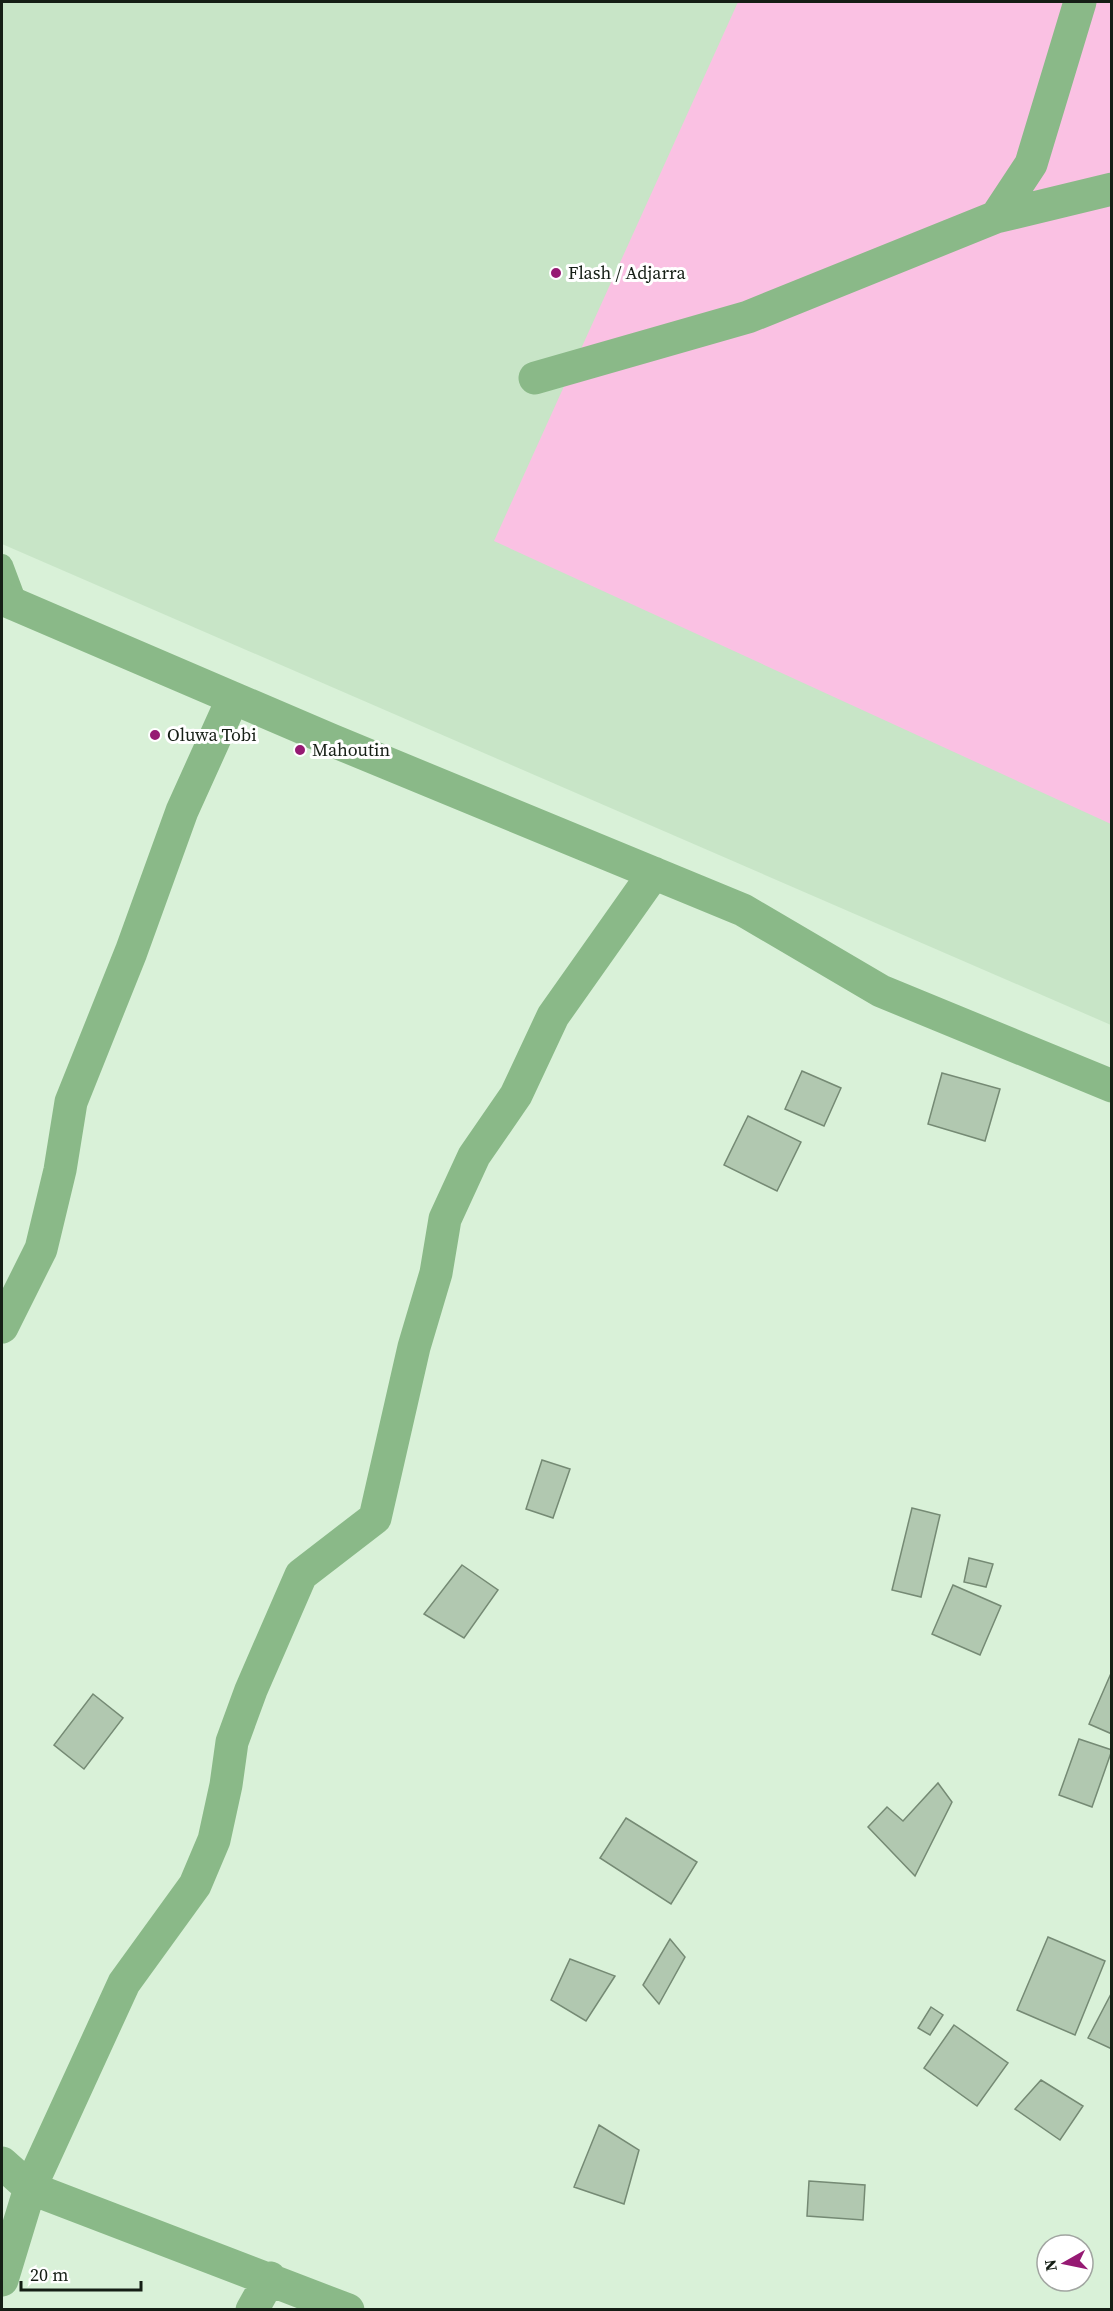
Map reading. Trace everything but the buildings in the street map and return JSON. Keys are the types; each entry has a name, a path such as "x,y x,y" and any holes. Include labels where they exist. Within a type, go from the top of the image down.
{"street":[{"path":"996,217 1031,164 1080,2"},
{"path":"535,378 748,317 996,217 1112,189"},
{"path":"9,602 233,698 743,910 881,991 1112,1086"},
{"path":"2,1327 41,1248 60,1170 71,1102 132,952 182,811 233,698"},
{"path":"2,2280 30,2188 124,1983 195,1885 214,1840 236,1732 250,1690 301,1575 375,1518 414,1347 436,1274 445,1219 474,1156 516,1095 553,1017 654,873"},
{"path":"2,2163 30,2188 270,2278 348,2310"},
{"path":"252,2310 270,2278"}],"lane":[{"path":"2,565 9,602"}],"shaded area":[{"name":"Flash / Adjarra","path":"2,2 1111,2 1111,1025 2,544"},
{"path":"738,2 1111,2 1111,824 494,541"}],"place":[{"name":"Flash / Adjarra","path":"556,273"},
{"name":"Oluwa Tobi","path":"155,735"},
{"name":"Mahoutin","path":"300,750"}]}
